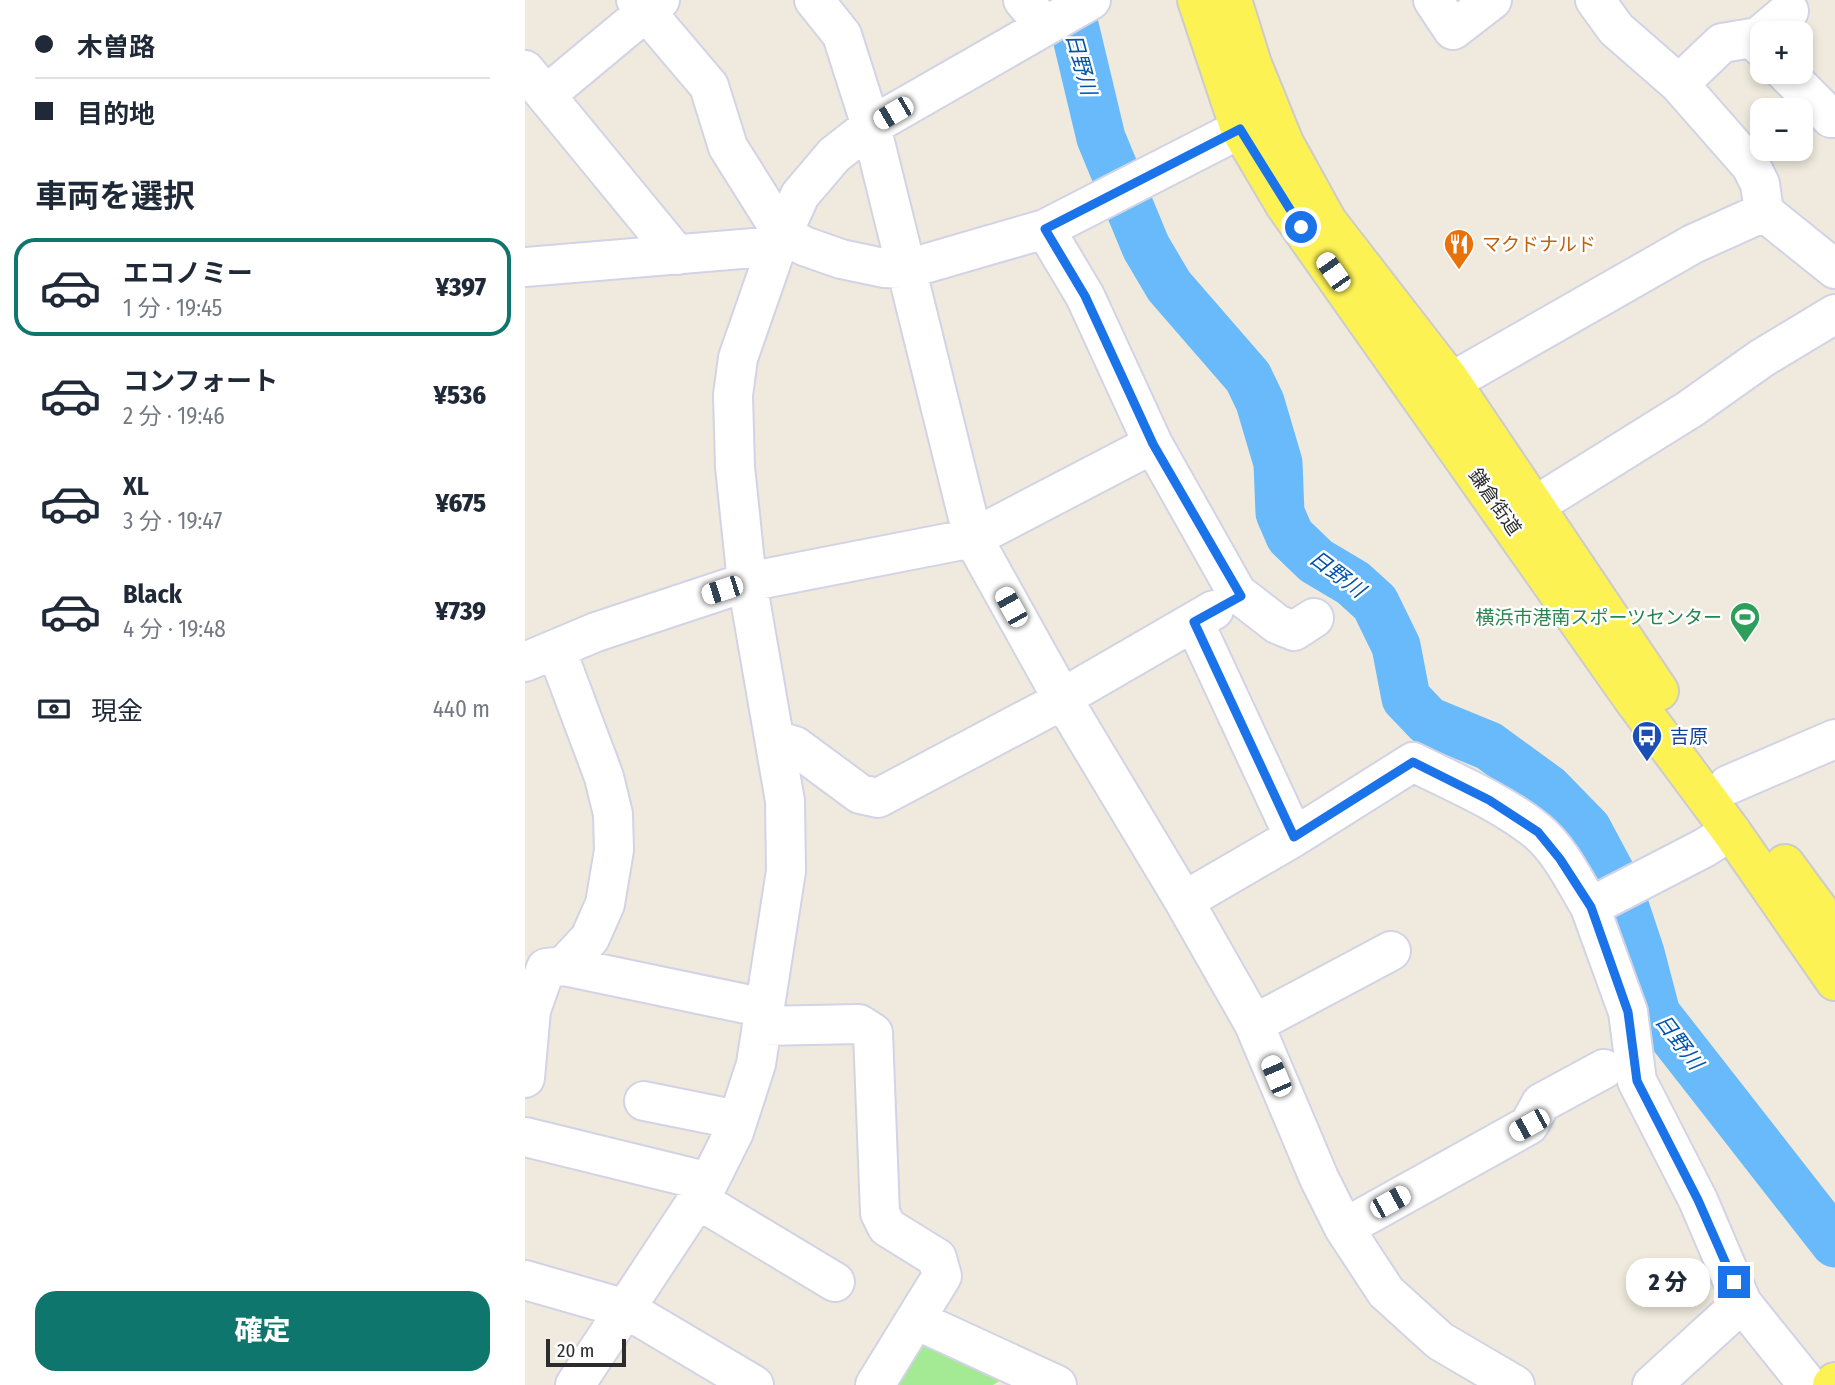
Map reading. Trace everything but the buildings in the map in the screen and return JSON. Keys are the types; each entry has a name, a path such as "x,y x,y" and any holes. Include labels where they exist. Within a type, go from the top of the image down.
{"main road":[{"name":"鎌倉街道","path":"1197,0 1240,129 1285,205 1835,981"},
{"name":"鎌倉街道","path":"1231,0 1252,64 1284,143 1328,221 1450,380 1654,684 1835,932"}],"street":[{"path":"814,0 842,35 871,126 973,538 1063,699 1254,1024 1319,1178 1344,1228 1386,1292 1440,1341 1515,1385"},
{"path":"575,1385 703,1191 739,1120 756,1064 786,871 785,801 747,582 735,467 733,395 738,358 780,240 800,195 834,155 871,126 1039,15 1091,0"},
{"path":"1433,0 1453,30 1492,0"},
{"path":"1599,2 1616,30 1679,85 1751,166 1760,184 1764,212 1835,269"},
{"path":"677,256 535,83 648,4 709,86 728,147 780,240"},
{"path":"1679,85 1722,43 1750,38"},
{"path":"1797,84 1831,118 1835,118"},
{"path":"525,267 677,256 780,240 841,259 884,268 907,268 1045,229 1240,129"},
{"path":"1450,380 1467,373 1693,244 1764,212"},
{"path":"1045,229 1085,296 1153,444 1241,596 1277,624 1294,631 1314,618"},
{"path":"1536,505 1691,409 1762,358 1835,314"},
{"path":"564,967 590,939 605,904 614,850 613,814 604,777 541,656 596,632 747,582 973,538 1153,444"},
{"path":"775,740 795,746 860,794 878,798 1063,699 1241,596"},
{"path":"1194,622 1294,837"},
{"path":"1728,785 1835,738"},
{"path":"1184,901 1294,837 1413,762 1489,800 1538,832 1595,905 1628,1012 1637,1081 1698,1200 1742,1303 1808,1385"},
{"path":"1595,905 1731,831"},
{"path":"1254,1024 1391,951"},
{"path":"525,1078 531,1010 546,968 564,967 764,1017 859,1024 873,1033 880,1213 887,1227 937,1258 942,1276 875,1385"},
{"path":"1344,1228 1529,1125 1541,1103 1604,1069"},
{"path":"644,1101 739,1120"},
{"path":"525,1138 703,1191 835,1282"},
{"path":"525,1280 626,1309 731,1379"},
{"path":"1652,1385 1742,1303"},
{"path":"916,1320 1057,1385"}],"green space":[{"path":"923,1331 1010,1374 993,1385 888,1385"}],"waterway":[{"name":"日野川","path":"1064,0 1074,25 1101,138 1146,247 1169,286 1248,377 1260,402 1278,463 1280,513 1290,536 1316,561 1353,583 1375,603 1396,646 1406,698 1428,721 1489,746 1548,789 1587,829 1618,887 1640,953 1656,1014 1835,1243"}],"place":[{"name":"マクドナルド","path":"1459,271"},
{"name":"横浜市港南スポーツセンター","path":"1745,644"},
{"name":"吉原","path":"1647,763"}],"route":[{"path":"1301,227 1240,129 1045,229 1085,296 1153,444 1241,596 1194,622 1294,837 1413,762 1489,800 1538,832 1560,859 1591,907 1628,1012 1637,1081 1698,1200 1734,1282"}]}
